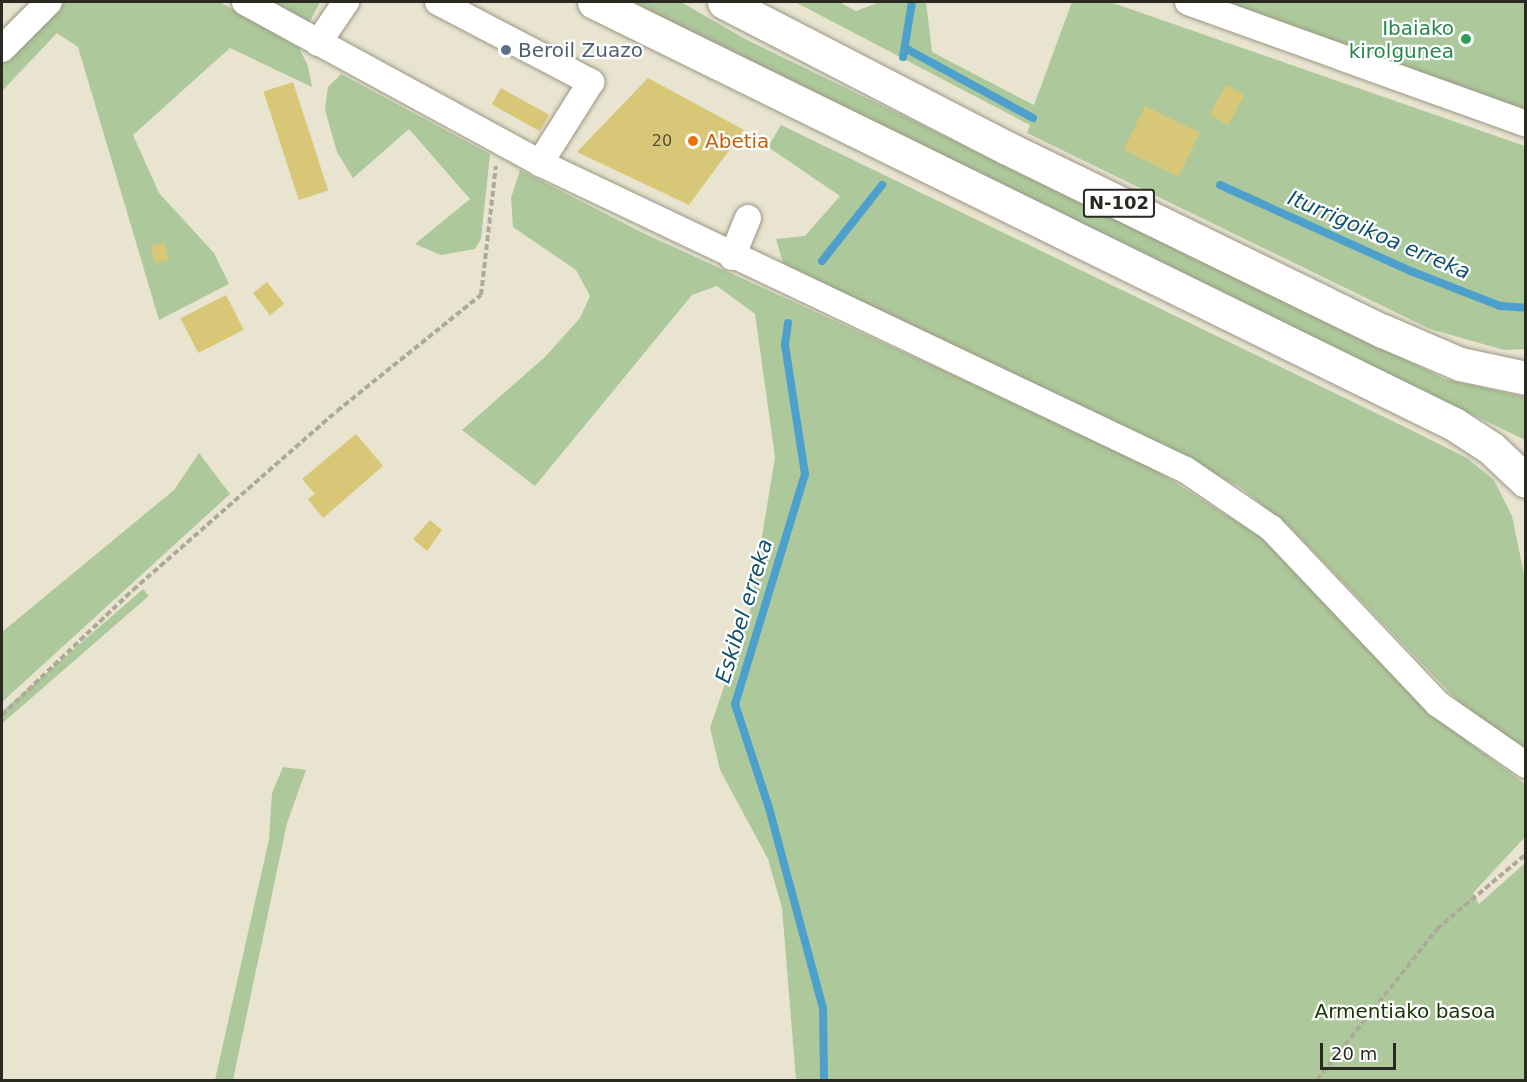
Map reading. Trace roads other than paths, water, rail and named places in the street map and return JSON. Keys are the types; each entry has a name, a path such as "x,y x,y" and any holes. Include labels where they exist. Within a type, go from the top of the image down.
{"highway":[{"name":"N-102","path":"594,2 1454,424 1491,448 1526,481"},
{"name":"N-102","path":"724,2 1007,148 1383,331 1460,364 1526,378"}],"street":[{"path":"2,49 49,2"},
{"path":"244,2 540,163 732,257 1186,470 1232,498 1304,557 1438,704 1526,765"},
{"path":"318,43 346,2"},
{"path":"438,2 591,82 540,163"},
{"path":"1188,2 1526,124"},
{"path":"732,257 748,218"}],"waterway":[{"name":"Eskibel erreka","path":"903,57 912,2"},
{"name":"Iturrigoikoa erreka","path":"905,48 1033,118"},
{"name":"Eskibel erreka","path":"822,261 882,185"},
{"name":"Iturrigoikoa erreka","path":"1220,185 1413,272 1500,306 1526,308"},
{"name":"Eskibel erreka","path":"788,323 785,345 805,474 735,704 769,808 823,1008 824,1080"}],"place":[{"name":"Ibaiako kirolgunea","path":"1466,39"},
{"name":"Beroil Zuazo","path":"506,50"},
{"name":"Abetia","path":"693,141"}],"park label":[{"name":"Armentiako basoa","path":"1405,1011"}]}
